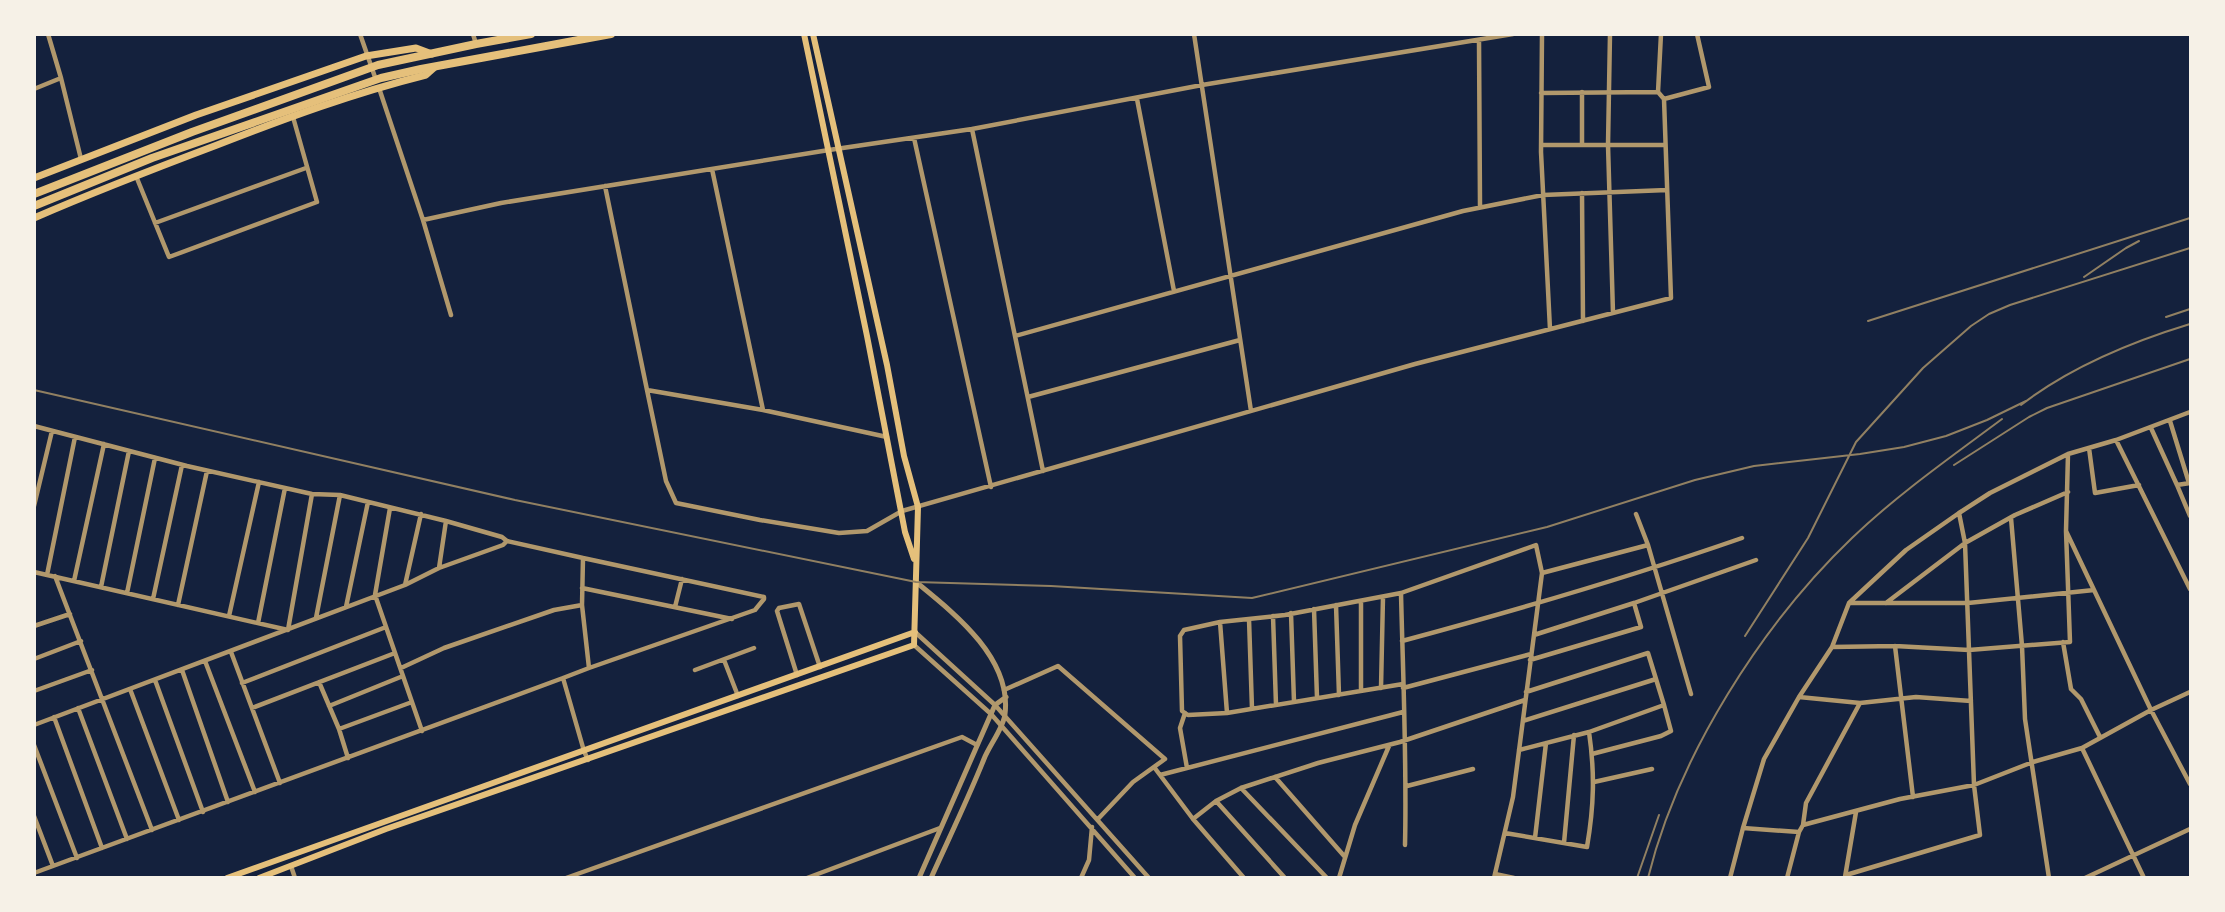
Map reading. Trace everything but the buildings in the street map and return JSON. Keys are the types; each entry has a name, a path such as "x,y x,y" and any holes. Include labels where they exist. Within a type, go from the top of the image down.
{"highway":[{"path":"34,194 192,132 378,65 531,34"},
{"path":"34,206 152,158 381,78 611,34"}],"main road":[{"path":"798,34 806,43"},
{"path":"804,34 905,532 916,563"},
{"path":"259,878 386,829 914,645 918,507 904,456 887,365 813,35"},
{"path":"34,178 196,115 366,56 416,48 432,54"},
{"path":"34,218 136,176 293,117 379,87 426,75 435,67"},
{"path":"231,877 915,632"}],"street":[{"path":"48,34 81,159"},
{"path":"360,34 423,220 451,315"},
{"path":"473,34 476,44"},
{"path":"1194,34 1251,411"},
{"path":"423,220 501,203 839,148 972,129 1202,85 1513,34"},
{"path":"1542,34 1541,145 1550,329"},
{"path":"1610,34 1611,92 1608,145 1613,313"},
{"path":"605,186 666,481 676,502 760,520 839,533 867,531 902,511 1415,364 1671,298 1664,99 1658,92 1660,34"},
{"path":"1664,99 1709,87 1697,34"},
{"path":"1479,40 1480,207"},
{"path":"34,89 61,78"},
{"path":"1582,92 1582,145"},
{"path":"1541,93 1658,92"},
{"path":"1137,99 1174,291"},
{"path":"136,176 169,257 317,202 293,117"},
{"path":"972,129 1043,471"},
{"path":"914,138 991,487"},
{"path":"1541,145 1665,145"},
{"path":"155,223 306,168"},
{"path":"712,169 763,410"},
{"path":"1015,336 1480,207 1543,195 1667,190"},
{"path":"1582,193 1583,321"},
{"path":"1028,397 1240,340"},
{"path":"647,390 763,410 887,437"},
{"path":"1730,878 1764,759 1798,697 1832,647 1849,603 1906,550 1990,494 2068,454 2151,428 2190,412"},
{"path":"2170,421 2189,483 2176,486"},
{"path":"34,426 207,471 312,494 340,495 421,514 502,537 507,541 764,597 760,607 732,619 589,668 34,873"},
{"path":"2151,428 2190,516"},
{"path":"34,506 52,430"},
{"path":"47,575 75,437"},
{"path":"2116,440 2190,589"},
{"path":"74,581 104,444"},
{"path":"2089,448 2095,493 2139,485"},
{"path":"101,587 129,451"},
{"path":"1832,647 1895,646 1969,650 2070,642 2066,531 2068,454"},
{"path":"127,593 155,458"},
{"path":"153,599 182,465"},
{"path":"178,605 207,471"},
{"path":"229,616 259,482"},
{"path":"258,623 285,488"},
{"path":"1886,603 1965,543 2011,518 2068,492"},
{"path":"288,630 312,494"},
{"path":"316,618 340,495"},
{"path":"346,607 368,502"},
{"path":"390,508 375,595 422,731"},
{"path":"1856,812 1845,876 1980,835 1974,785 1965,543 1959,513"},
{"path":"405,585 421,514"},
{"path":"1636,514 1648,545 1691,694"},
{"path":"2011,518 2022,646 2025,719 2049,878"},
{"path":"439,567 446,521"},
{"path":"2066,531 2151,710 2190,784"},
{"path":"1402,641 1655,569 1742,538"},
{"path":"34,724 405,585 439,567 503,545 507,541"},
{"path":"1185,713 1182,711 1180,636 1184,630 1401,593 1536,545 1542,573 1513,797 1494,876 1514,878"},
{"path":"1542,573 1648,545"},
{"path":"583,558 582,605 589,668"},
{"path":"1534,635 1756,560"},
{"path":"34,572 288,630"},
{"path":"55,576 153,830"},
{"path":"675,607 682,579"},
{"path":"916,582 963,622 996,668 1005,693 1005,717 931,878"},
{"path":"582,588 732,619"},
{"path":"1849,603 1968,603 2094,590"},
{"path":"1401,593 1403,741 1407,786 1406,845"},
{"path":"1381,688 1383,597"},
{"path":"1361,601 1361,691"},
{"path":"1185,713 1227,713 1403,686 1531,657 1641,627 1634,603"},
{"path":"797,675 777,610 779,608 799,604 820,667"},
{"path":"401,668 444,648 554,610 582,605"},
{"path":"1336,605 1339,695"},
{"path":"1314,609 1317,698"},
{"path":"1292,613 1294,702"},
{"path":"34,626 70,615"},
{"path":"1272,616 1276,705"},
{"path":"1249,619 1252,709"},
{"path":"1221,622 1227,713"},
{"path":"242,682 386,627"},
{"path":"915,632 995,705 1149,878"},
{"path":"34,659 81,641"},
{"path":"2063,642 2071,689 2081,699 2100,738"},
{"path":"914,645 991,714 1135,878"},
{"path":"1895,646 1913,797"},
{"path":"695,670 754,648"},
{"path":"231,652 280,783"},
{"path":"252,708 395,653"},
{"path":"1526,693 1648,653 1671,731 1661,736 1592,754"},
{"path":"724,660 738,696"},
{"path":"205,661 255,792"},
{"path":"919,878 995,705 1005,693 1058,666 1165,759 1133,782 1098,819"},
{"path":"34,691 92,670"},
{"path":"182,670 228,802"},
{"path":"329,706 403,676"},
{"path":"562,678 588,760"},
{"path":"155,680 203,812"},
{"path":"1522,721 1656,680"},
{"path":"320,681 348,758"},
{"path":"130,689 179,820"},
{"path":"1803,825 1913,797 1974,785 2033,762 2082,748 2151,710 2190,692"},
{"path":"1798,697 1860,703 1916,697 1971,701"},
{"path":"1193,819 1216,801 1241,788 1318,763 1403,741 1525,700"},
{"path":"339,729 412,702"},
{"path":"1787,878 1799,832 1803,825 1806,803 1860,703"},
{"path":"1519,750 1589,732 1664,705"},
{"path":"78,708 126,839"},
{"path":"1160,775 1403,712"},
{"path":"1185,713 1180,728 1187,768"},
{"path":"54,717 102,848"},
{"path":"1505,833 1587,847 1593,813 1594,782 1589,732"},
{"path":"1564,843 1574,735"},
{"path":"566,878 962,737 987,752"},
{"path":"1535,838 1546,743"},
{"path":"34,745 77,858"},
{"path":"1339,878 1355,825 1389,745"},
{"path":"2082,748 2144,878"},
{"path":"1154,766 1193,819 1244,878"},
{"path":"1407,786 1473,769"},
{"path":"1594,782 1652,769"},
{"path":"1275,777 1345,857"},
{"path":"1241,788 1327,878"},
{"path":"1216,801 1285,878"},
{"path":"34,816 54,866"},
{"path":"1081,878 1089,860 1092,827"},
{"path":"807,878 940,828 952,831"},
{"path":"1743,828 1799,832"},
{"path":"2085,878 2190,829"},
{"path":"291,866 295,878"}],"railway":[{"path":"1868,321 2190,218"},
{"path":"2084,277 2139,241"},
{"path":"1745,636 1808,538 1856,442 1923,368 1971,326 1989,314 2010,305 2190,248"},
{"path":"2166,317 2190,309"},
{"path":"2021,405 2080,367 2146,339 2190,324"},
{"path":"1954,465 2047,408 2190,359"},
{"path":"34,390 515,500 916,582 1051,586 1252,598 1547,527 1695,480 1754,466 1904,447 1946,436 2026,401"},
{"path":"1648,878 1662,832 1702,739 1728,694 1786,610 1852,538 1888,506 2002,419"},
{"path":"1637,878 1659,815"}]}
